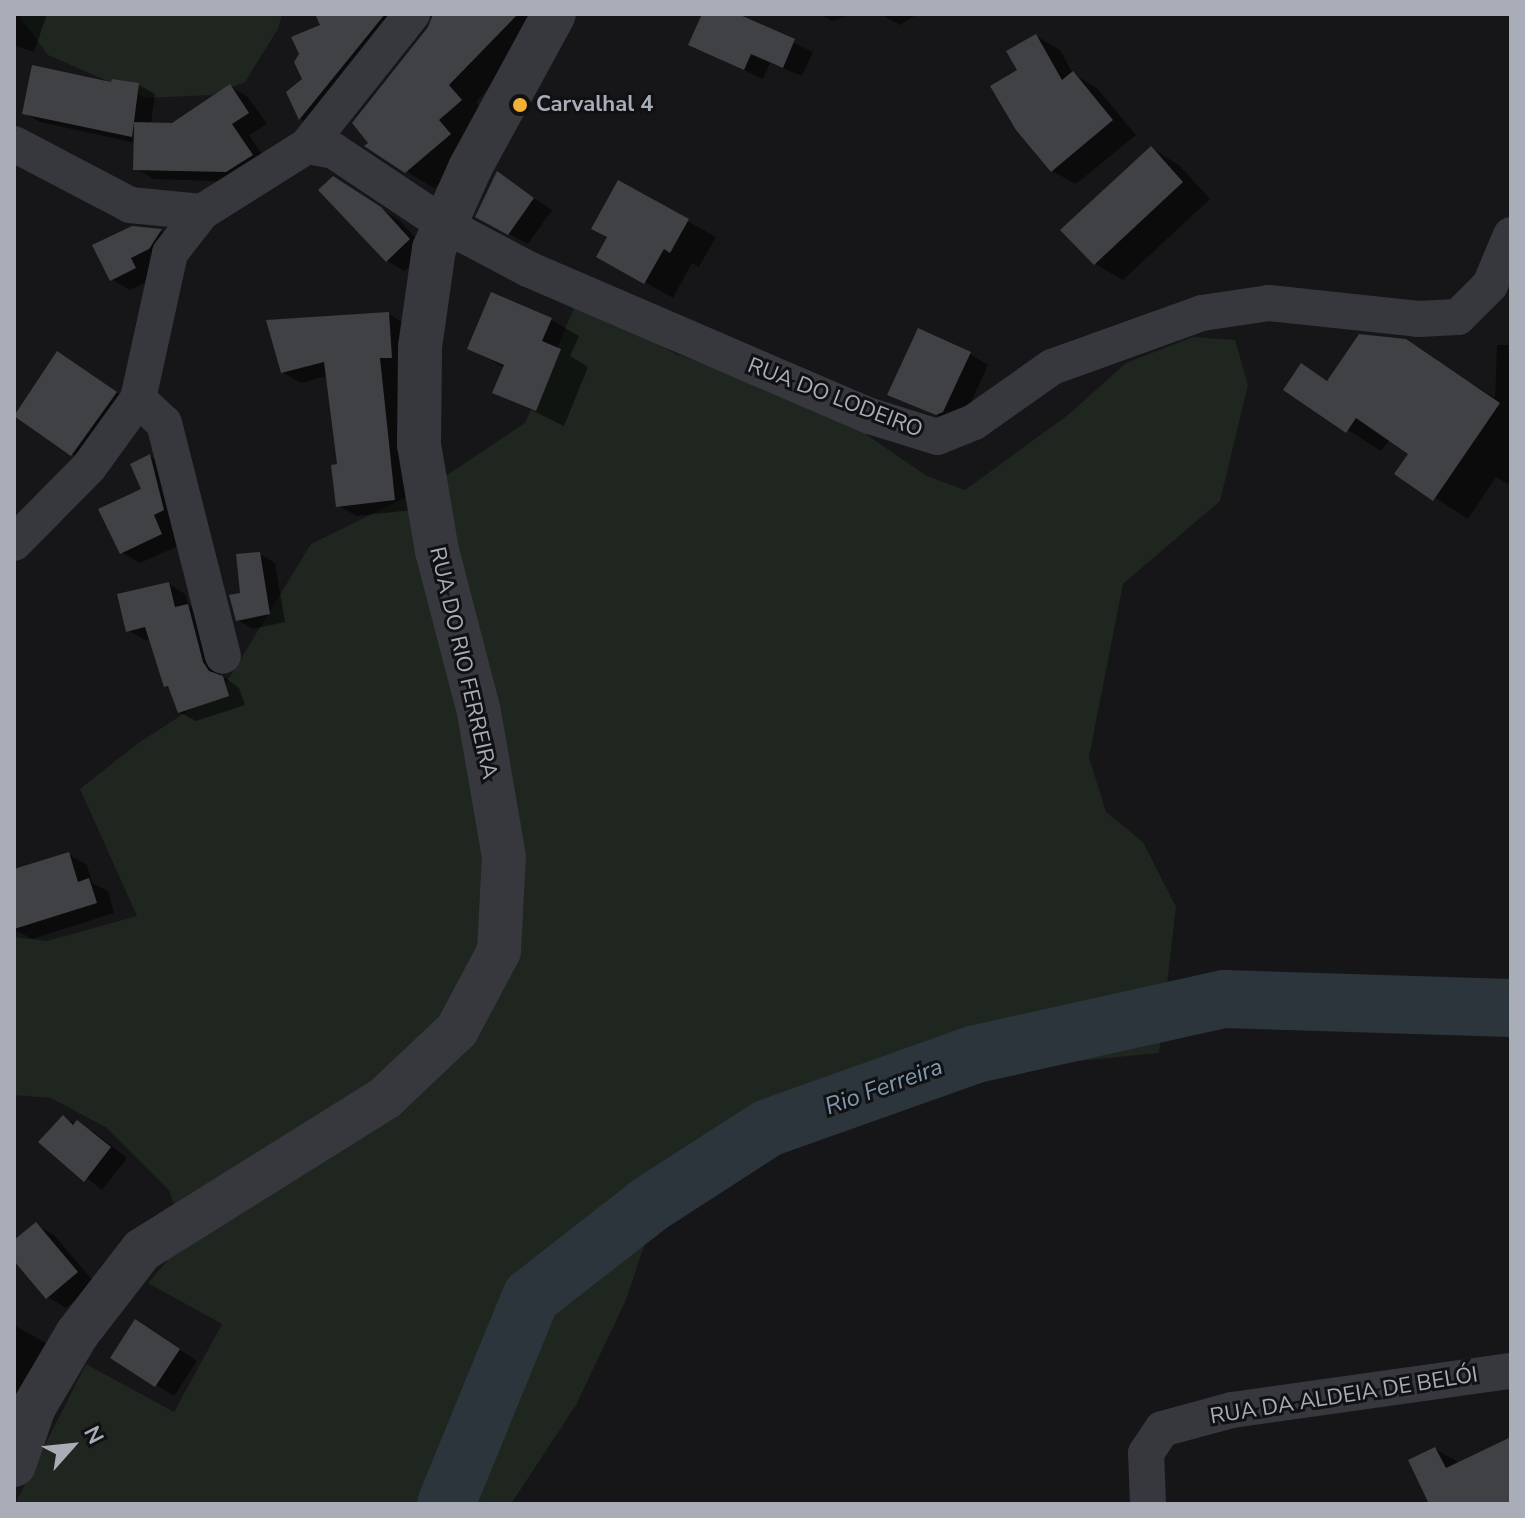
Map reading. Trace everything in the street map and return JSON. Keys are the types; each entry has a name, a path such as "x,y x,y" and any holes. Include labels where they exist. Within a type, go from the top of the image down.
{"street":[{"path":"14,543 89,467 138,399 170,253 202,212 307,146 412,14"},
{"name":"RUA DO RIO FERREIRA","path":"14,1465 34,1407 77,1334 142,1250 385,1098 457,1030 499,951 504,857 479,712 437,551 419,445 420,347 434,249 470,168 554,14"},
{"path":"14,144 130,205 202,212"},
{"name":"RUA DO LODEIRO","path":"307,146 334,151 445,225 528,269 870,416 937,437 974,422 1052,367 1202,313 1269,303 1418,319 1458,317 1490,285 1511,235"},
{"path":"138,399 164,423 223,656"},
{"name":"RUA DA ALDEIA DE BELÓI","path":"1148,1504 1146,1453 1162,1429 1232,1410 1511,1371"}],"shaded area":[{"path":"18,14 282,14 278,29 245,82 211,95 146,98 48,55"},
{"path":"577,301 676,354 762,384 861,431 927,476 965,490 1068,415 1126,363 1193,337 1235,340 1248,385 1220,501 1123,584 1089,757 1106,812 1143,842 1176,907 1159,1053 1007,1068 795,1133 655,1213 626,1300 576,1405 511,1504 15,1504 86,1364 174,1412 222,1324 148,1283 186,1239 169,1190 107,1128 51,1098 14,1095 14,937 47,941 137,916 80,789 137,744 223,688 311,544 435,483 525,423"}],"building":[{"path":"315,14 385,14 299,120 286,92 302,79 294,62 299,54 291,37 320,25"},
{"path":"433,14 518,14 449,85 462,100 439,120 451,134 405,173 364,146 368,143 352,123 428,27"},
{"path":"702,14 738,14 795,39 783,68 751,54 744,70 688,45"},
{"path":"1036,34 1062,80 1073,71 1113,120 1051,172 1016,130 990,86 1017,70 1006,51"},
{"path":"32,65 111,82 112,79 139,83 132,137 22,114"},
{"path":"230,84 249,113 232,124 253,155 226,172 133,170 134,122 172,123"},
{"path":"1151,146 1183,182 1094,265 1060,230"},
{"path":"497,171 534,198 508,235 475,217"},
{"path":"333,176 381,207 410,239 386,262 318,190"},
{"path":"618,180 689,219 670,253 664,249 644,284 596,257 607,237 591,229"},
{"path":"132,226 162,229 149,249 131,258 136,268 110,281 92,245"},
{"path":"491,292 552,318 542,341 561,349 536,411 492,393 504,365 467,349"},
{"path":"389,312 392,358 380,358 395,500 336,507 331,465 337,464 324,362 281,373 266,320"},
{"path":"918,328 971,352 943,412 936,415 887,395"},
{"path":"1359,334 1406,339 1500,403 1433,501 1394,474 1408,454 1356,418 1346,433 1283,390 1301,363 1327,381"},
{"path":"57,351 117,392 71,456 14,416"},
{"path":"150,454 164,510 154,515 162,534 120,554 98,509 141,489 130,464"},
{"path":"260,552 270,614 236,621 229,595 240,593 236,554"},
{"path":"169,582 175,607 188,604 203,662 209,671 223,676 229,696 178,713 168,686 164,687 145,627 126,632 117,594"},
{"path":"69,852 78,882 89,878 97,903 14,929 14,869"},
{"path":"63,1115 73,1125 77,1120 111,1147 84,1182 38,1142"},
{"path":"36,1222 78,1272 46,1299 14,1261 14,1240"},
{"path":"135,1319 180,1349 155,1387 110,1358"},
{"path":"1511,1437 1511,1504 1429,1504 1408,1460 1435,1447 1446,1468"}],"waterway":[{"name":"Rio Ferreira","path":"446,1504 531,1297 650,1204 768,1128 976,1054 1225,999 1511,1008"}],"place":[{"name":"Carvalhal 4","path":"520,105"}]}
